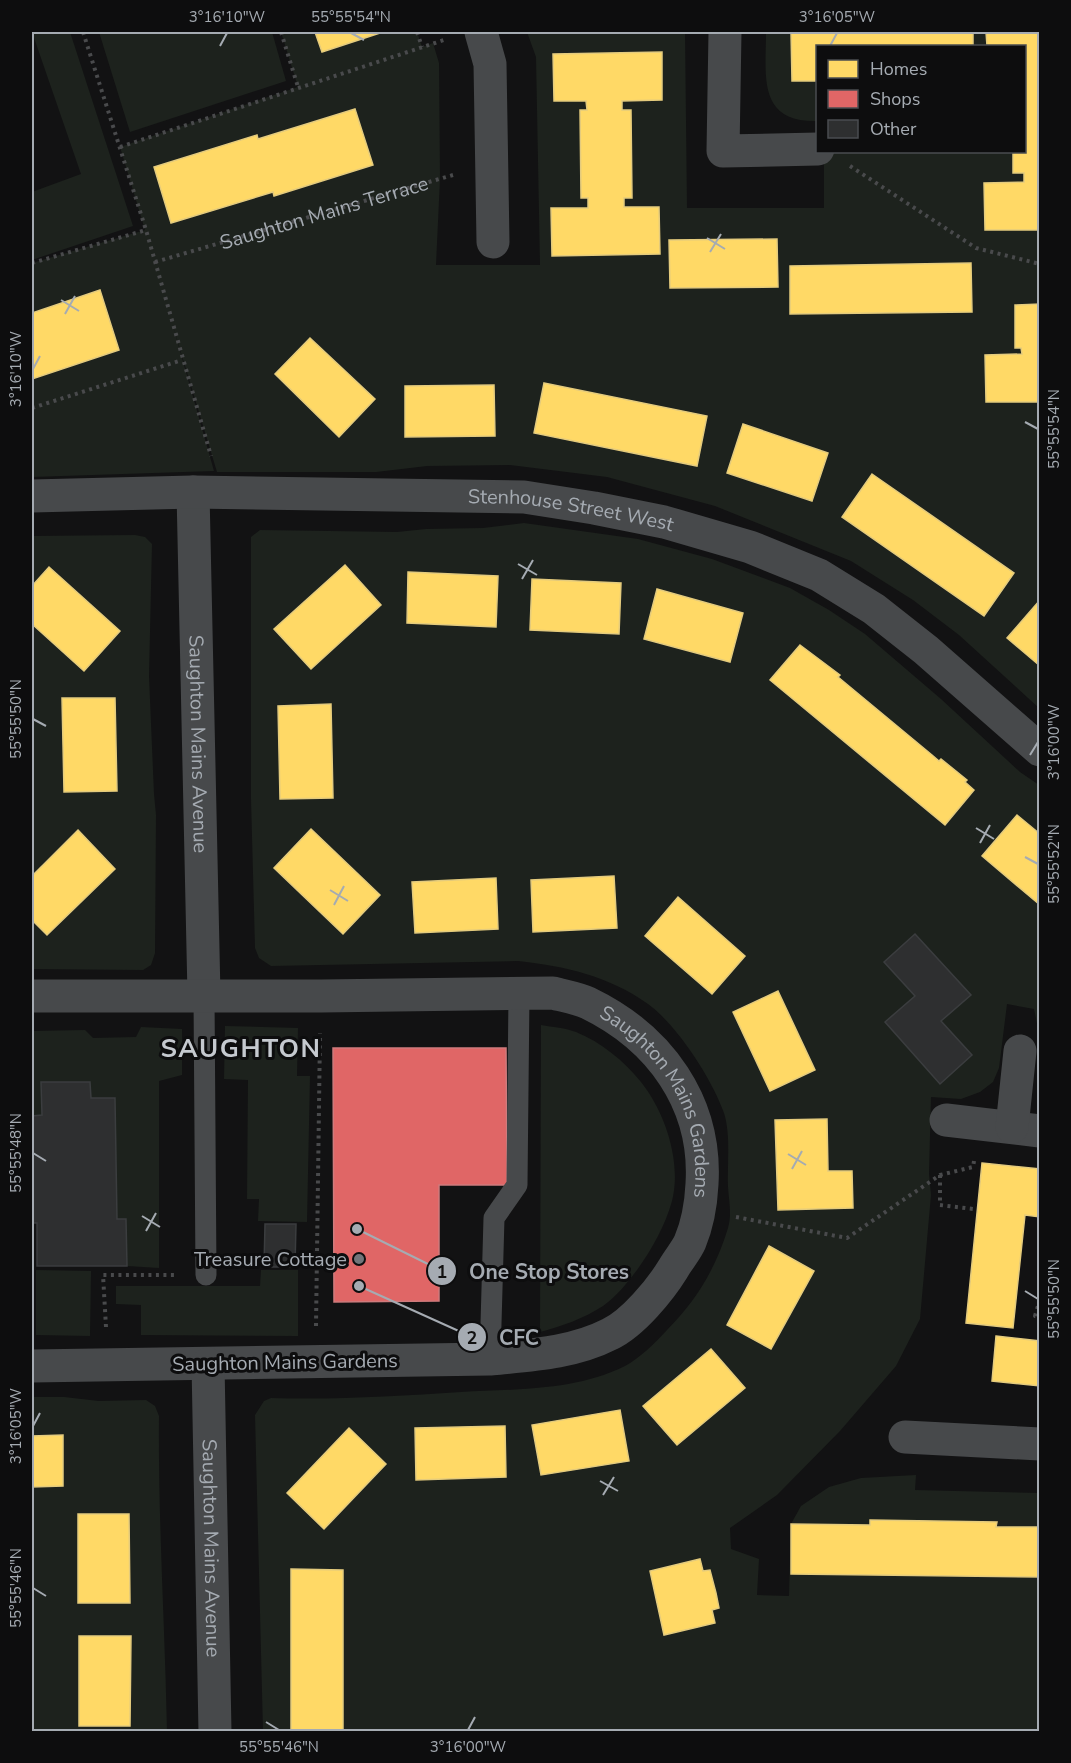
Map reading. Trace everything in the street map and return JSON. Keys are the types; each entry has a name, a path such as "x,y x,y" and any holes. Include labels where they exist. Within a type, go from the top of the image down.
{"street":[{"path":"725,32 723,151 816,149"},
{"path":"466,34 490,64 493,242"},
{"name":"Stenhouse Street West","path":"32,496 193,492 524,497 664,522 750,547 819,575 874,609 926,650 1040,750"},
{"name":"Saughton Mains Avenue","path":"193,492 204,995"},
{"name":"Saughton Mains Gardens","path":"32,996 553,993 586,1002 619,1022 656,1052 683,1089 696,1119 704,1160 700,1209 689,1243 667,1278 643,1308 612,1334 576,1348 490,1359 32,1366"},
{"path":"946,1120 1026,1129 1020,1051"},
{"name":"Saughton Mains Avenue","path":"208,1364 215,1731"},
{"path":"905,1437 1040,1444"}],"lane":[{"path":"490,1359 494,1218 517,1185 519,993"},
{"path":"204,995 206,1275"}],"path":[{"path":"83,32 146,230 212,459"},
{"path":"281,32 298,87"},
{"path":"417,32 422,47"},
{"path":"120,147 466,34"},
{"name":"Saughton Mains Terrace","path":"155,262 491,164"},
{"path":"847,164 976,248 1040,264"},
{"path":"32,263 146,230"},
{"path":"32,408 182,360"},
{"path":"316,1362 321,996"},
{"path":"700,1209 847,1238 940,1175 973,1167 979,1123"},
{"path":"940,1175 940,1205 973,1209"},
{"path":"108,1364 103,1275 206,1275"},
{"path":"1040,1299 1035,1316 1040,1316"}],"shaded area":[{"path":"32,32 70,32 133,226 32,260 32,192 81,174"},
{"path":"99,32 272,32 286,81 130,132"},
{"path":"281,32 417,32 422,47 433,43 439,63 440,179 436,265 540,265 536,57 527,32 685,32 687,208 824,208 824,153 1026,153 1026,45 816,45 816,121 798,119 784,114 774,105 766,80 766,32 1039,32 1039,708 959,635 913,600 851,561 715,506 607,477 510,465 427,466 376,472 217,472 173,326 214,471 32,477 32,263 145,230 120,147 298,87"},
{"path":"524,523 638,539 712,559 790,588 865,634 941,699 1020,772 1039,785 1039,1033 1034,1009 1007,1004 999,1068 993,1082 980,1092 961,1099 931,1097 929,1174 931,1195 920,1319 896,1366 840,1431 777,1495 730,1528 731,1549 759,1559 757,1595 789,1596 791,1524 801,1506 829,1487 861,1478 916,1475 915,1490 1039,1493 1039,1731 263,1731 255,1415 264,1401 271,1398 366,1397 523,1389 565,1384 606,1374 631,1363 642,1355 696,1296 717,1257 729,1223 728,1150 724,1113 702,1069 682,1039 659,1013 633,994 602,979 570,969 535,963 518,961 271,966 259,958 255,948 251,799 251,537 260,530 397,532 483,528"},
{"path":"135,535 145,537 152,544 149,676 156,815 155,953 151,965 143,970 32,969 32,536"},
{"path":"541,1025 576,1032 594,1041 612,1053 641,1082 657,1108 669,1138 675,1170 675,1186 666,1219 658,1237 637,1270 617,1294 595,1311 572,1322 540,1332"},
{"path":"225,1026 298,1028 297,1076 310,1076 307,1222 258,1221 259,1199 247,1199 248,1080 224,1079"},
{"path":"141,1027 182,1029 182,1075 159,1081 159,1268 127,1266 126,1219 117,1219 115,1098 91,1098 90,1082 42,1082 42,1115 32,1116 32,1031 85,1030 93,1038 136,1037"},
{"path":"36,1270 91,1271 90,1336 36,1335"},
{"path":"261,1270 298,1270 298,1336 141,1335 141,1305 116,1304 116,1286 260,1286"},
{"path":"32,1397 64,1397 99,1401 146,1400 155,1406 159,1416 167,1731 32,1731"}],"building: Homes":[{"path":"315,32 383,32 322,52"},
{"path":"791,32 973,32 973,45 816,45 816,81 792,81"},
{"path":"986,32 1040,32 1040,230 985,230 984,183 1024,182 1024,173 1013,173 1013,153 1026,153 1026,45 987,45"},
{"path":"662,52 662,100 622,101 622,110 631,110 632,198 624,198 624,207 659,207 660,254 552,256 551,208 588,208 588,198 581,198 580,110 587,110 586,101 554,101 553,54"},
{"path":"355,109 373,165 274,196 273,192 171,223 154,167 257,135 258,139"},
{"path":"777,239 778,287 670,288 669,240"},
{"path":"971,263 972,312 790,314 790,266"},
{"path":"100,290 119,350 32,379 32,313"},
{"path":"1040,304 1040,402 986,402 985,355 1022,354 1021,348 1015,348 1015,305"},
{"path":"310,338 375,399 339,437 275,374"},
{"path":"544,383 707,416 697,466 534,433"},
{"path":"494,385 495,436 405,437 405,386"},
{"path":"743,424 828,453 812,501 727,473"},
{"path":"872,474 1014,573 984,616 842,517"},
{"path":"345,565 381,605 311,669 274,629"},
{"path":"49,567 120,631 84,671 32,624 32,586"},
{"path":"408,572 498,576 496,627 407,623"},
{"path":"532,579 621,583 619,634 530,630"},
{"path":"657,589 743,613 730,662 644,639"},
{"path":"1040,600 1040,666 1007,638"},
{"path":"800,645 840,675 838,677 939,761 941,759 967,780 965,782 974,790 945,825 770,680"},
{"path":"62,698 115,698 117,791 64,792"},
{"path":"331,704 333,798 280,799 278,706"},
{"path":"1017,815 1040,834 1040,905 982,856"},
{"path":"311,829 380,895 343,934 274,868"},
{"path":"78,830 115,869 47,935 32,920 32,876"},
{"path":"614,876 617,928 533,932 531,880"},
{"path":"496,878 498,929 415,933 412,882"},
{"path":"678,897 745,956 712,994 645,936"},
{"path":"778,991 815,1070 770,1091 733,1012"},
{"path":"827,1119 828,1171 852,1171 853,1208 778,1210 775,1120"},
{"path":"982,1163 1040,1169 1040,1217 1025,1215 1013,1328 966,1323"},
{"path":"769,1246 814,1271 771,1349 727,1325"},
{"path":"996,1336 1040,1341 1040,1386 992,1381"},
{"path":"711,1349 745,1388 677,1445 643,1406"},
{"path":"620,1410 629,1461 541,1475 532,1425"},
{"path":"505,1426 506,1477 416,1480 415,1428"},
{"path":"349,1428 386,1464 324,1529 287,1493"},
{"path":"63,1435 63,1486 32,1487 32,1436"},
{"path":"78,1514 129,1514 130,1603 78,1603"},
{"path":"870,1520 997,1522 996,1527 1040,1527 1040,1577 791,1574 791,1524 870,1525"},
{"path":"700,1559 703,1571 710,1570 716,1593 719,1608 712,1610 715,1623 664,1635 650,1571"},
{"path":"291,1569 343,1570 343,1732 291,1732"},
{"path":"79,1636 131,1636 130,1726 79,1726"}],"building: Shops":[{"path":"333,1048 506,1048 507,1185 439,1185 439,1301 334,1302"}],"building: Other":[{"path":"915,934 971,995 941,1021 972,1055 940,1084 885,1022 915,996 884,962"},
{"path":"41,1082 90,1082 91,1098 115,1098 117,1219 126,1219 127,1266 37,1266 37,1223 32,1223 32,1116 42,1115"},
{"path":"265,1224 296,1224 295,1267 264,1267"}],"place":[{"name":"One Stop Stores","path":"357,1229"},
{"name":"Treasure Cottage","path":"359,1259"},
{"name":"CFC","path":"359,1286"}],"district":[{"name":"SAUGHTON","path":"241,1048"}]}
